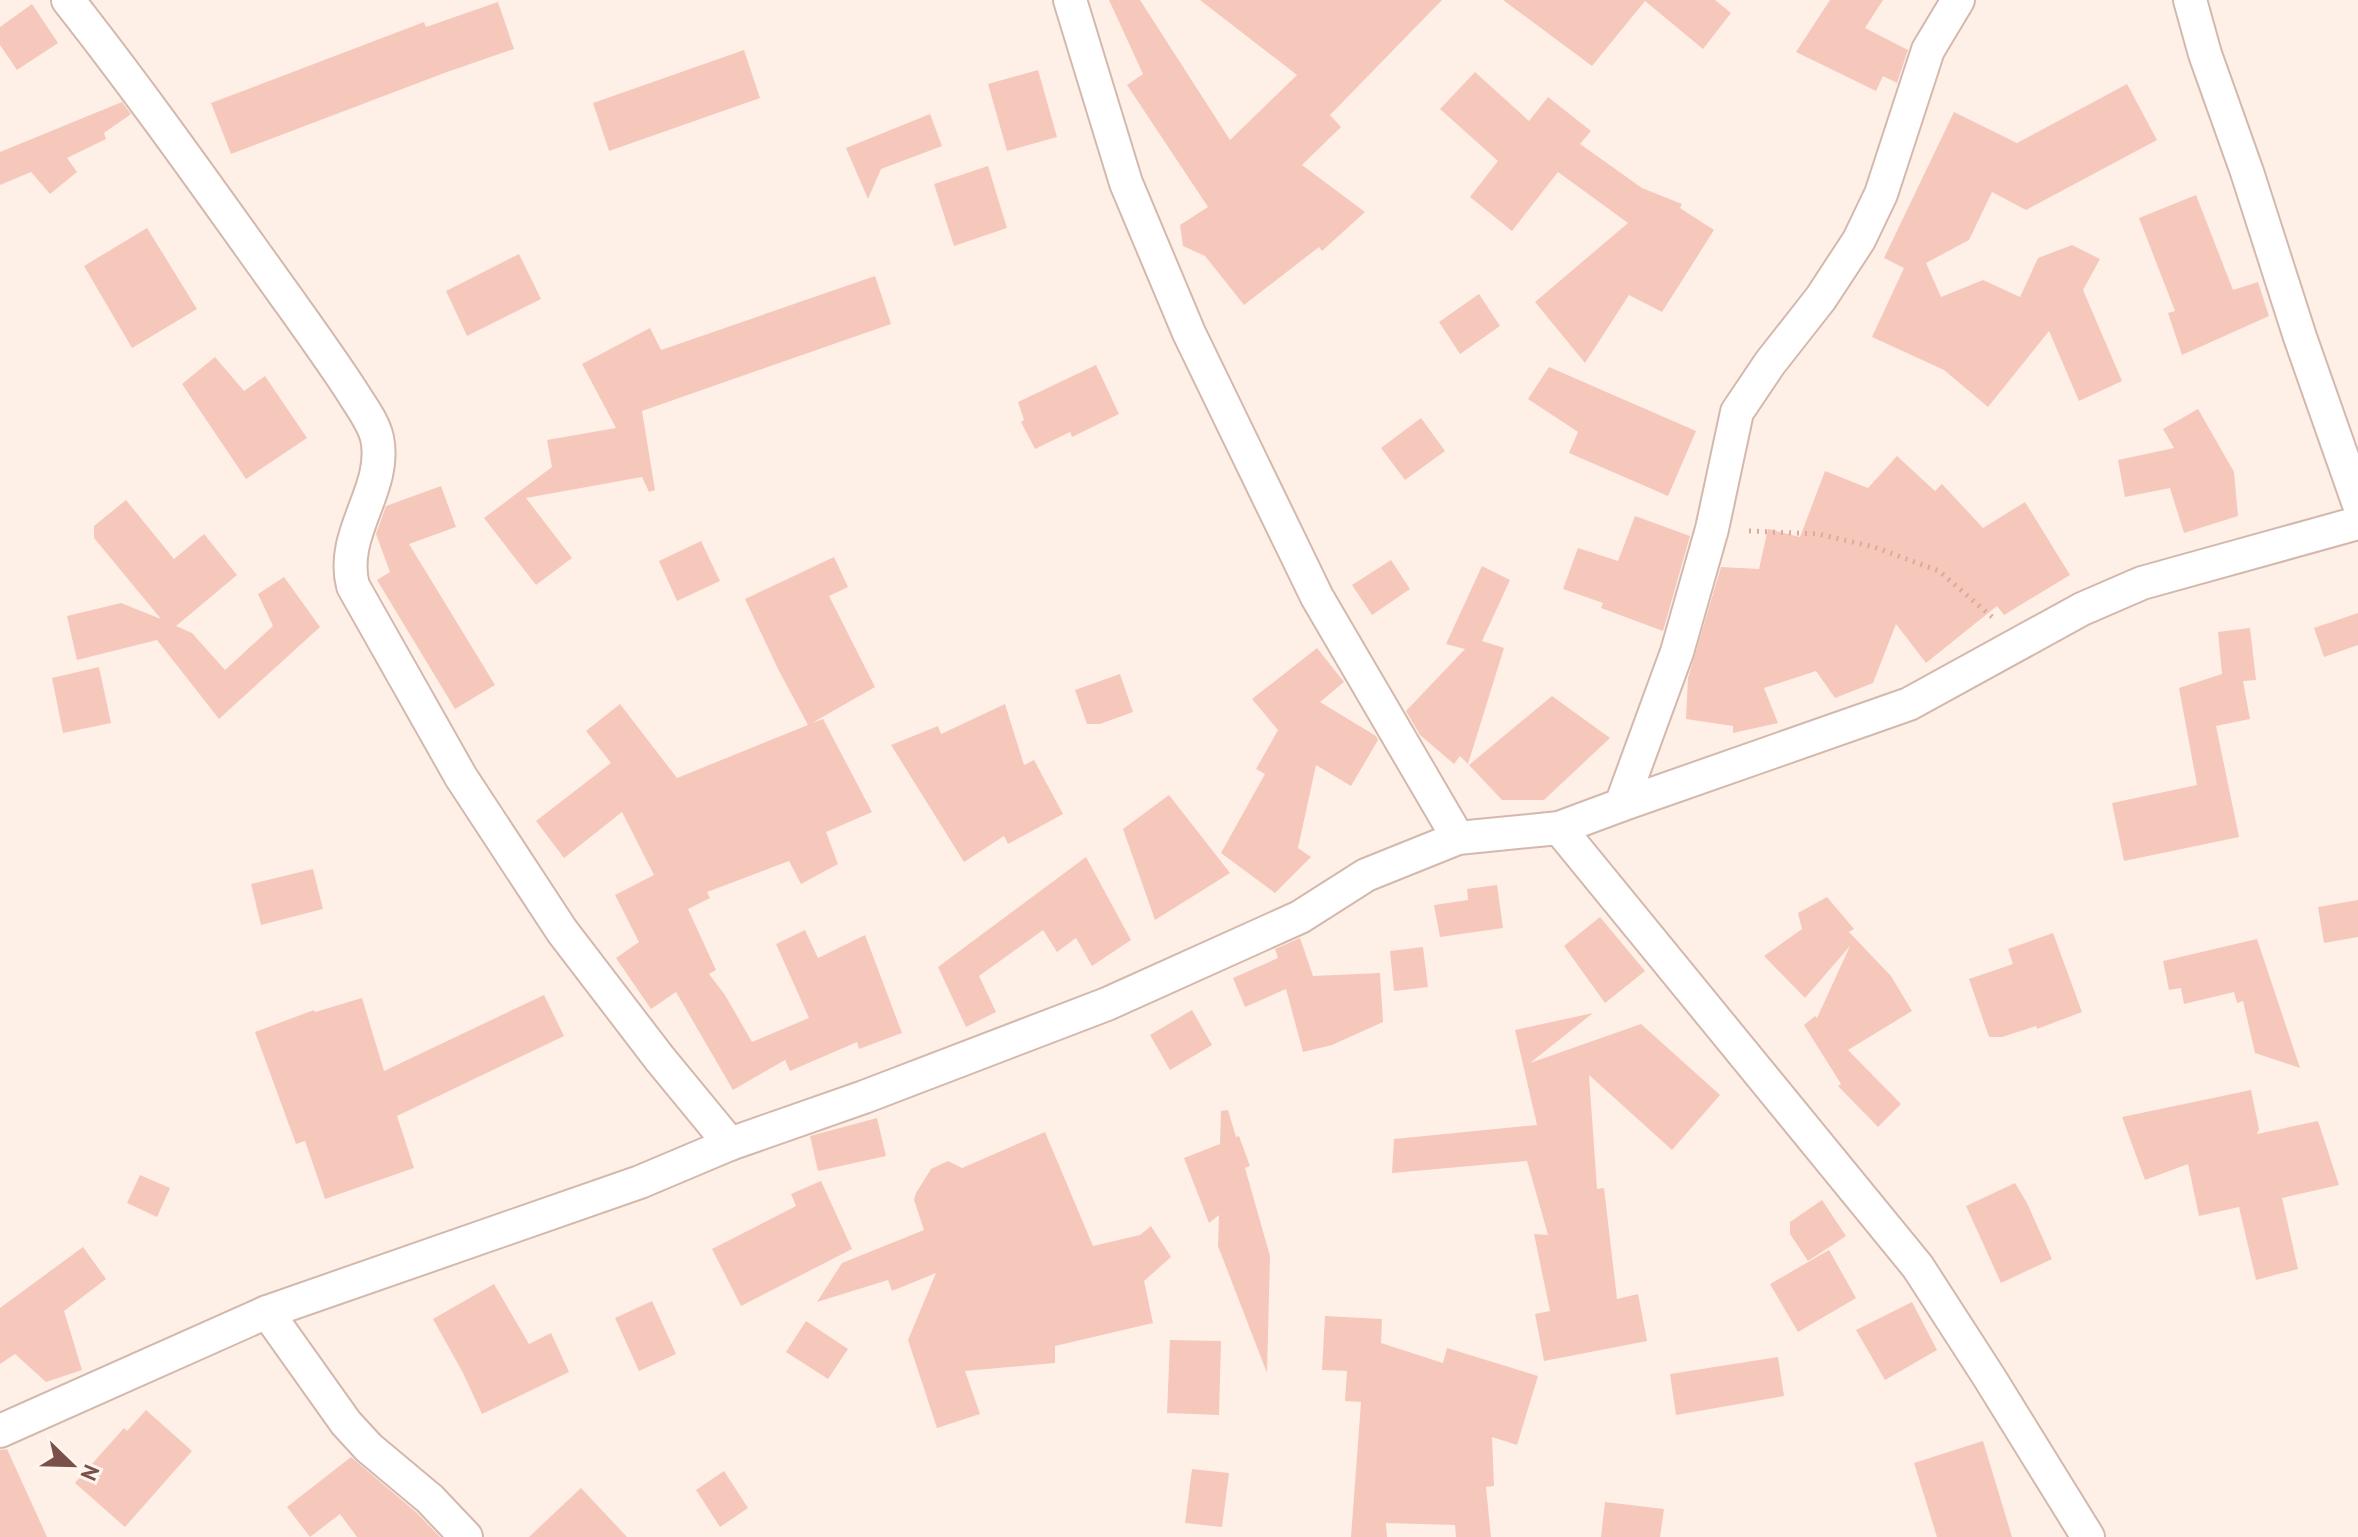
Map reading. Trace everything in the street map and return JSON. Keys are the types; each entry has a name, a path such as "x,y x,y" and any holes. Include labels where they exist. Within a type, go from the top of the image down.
{"street":[{"path":"68,0 173,138 329,356 367,416 377,438 378,458 350,555 349,571 353,586 461,777 562,931 730,1144"},
{"path":"1070,0 1126,183 1189,333 1317,597 1458,838"},
{"path":"1621,805 1677,652 1712,529 1737,412 1770,363 1821,298 1859,240 1881,194 1928,50 1958,0"},
{"path":"2190,0 2205,54 2358,502"},
{"path":"0,1431 267,1312 640,1182 730,1144 864,1097 1107,1004 1300,917 1366,875 1458,838 1559,828 1909,704 2018,642 2142,583 2358,523"},
{"path":"1559,828 1918,1267 2088,1537"},
{"path":"267,1312 346,1423 369,1448 430,1499 466,1537"}],"path":[{"path":"1712,529 1818,534 1874,547 1912,561 1939,571 2018,642"}],"building":[{"path":"1109,0 1140,0 1230,140 1297,75 1200,0 1442,0 1330,115 1341,127 1302,165 1365,212 1322,251 1319,247 1244,305 1205,256 1183,246 1180,225 1208,207 1127,85 1143,74"},
{"path":"1503,0 1715,0 1731,13 1703,49 1645,1 1592,66"},
{"path":"1830,0 1883,0 1865,28 1908,50 1897,83 1883,76 1876,91 1796,52"},
{"path":"498,2 514,49 231,154 211,103 424,22 426,27"},
{"path":"32,4 58,43 17,70 0,45 0,27"},
{"path":"744,50 760,98 609,151 593,103"},
{"path":"1038,70 1057,137 1007,151 988,84"},
{"path":"1475,72 1529,121 1548,97 1591,131 1580,144 1642,188 1682,204 1680,208 1714,230 1662,312 1629,295 1585,363 1535,302 1628,223 1558,172 1512,231 1470,197 1498,161 1440,109"},
{"path":"2127,84 2157,140 2026,210 1992,192 1969,240 1926,263 1941,297 1983,280 2020,297 2038,258 2072,245 2100,259 2083,290 2122,381 2079,401 2049,331 1988,407 1944,370 1872,337 1904,268 1884,258 1954,112 2017,143"},
{"path":"122,102 131,114 104,133 106,139 67,158 77,172 50,194 31,172 0,185 0,152"},
{"path":"930,114 942,146 881,169 868,199 846,148"},
{"path":"988,166 1007,228 954,246 934,184"},
{"path":"2196,195 2233,290 2258,282 2269,316 2182,355 2168,313 2175,311 2139,218"},
{"path":"147,228 197,309 132,348 84,266"},
{"path":"519,254 541,299 467,336 446,291"},
{"path":"875,276 891,324 642,411 655,490 649,492 642,477 526,498 572,558 536,585 484,518 552,467 547,440 616,428 582,364 650,328 661,350"},
{"path":"1479,294 1500,326 1460,354 1439,322"},
{"path":"215,357 244,391 265,376 307,438 246,479 182,384"},
{"path":"1096,365 1119,414 1072,437 1070,432 1035,449 1021,422 1024,420 1018,402"},
{"path":"1549,367 1696,431 1668,496 1569,453 1578,432 1528,399"},
{"path":"2198,409 2234,472 2238,516 2184,533 2170,488 2125,497 2118,460 2174,448 2163,429"},
{"path":"1421,418 1445,451 1405,480 1381,448"},
{"path":"1897,456 1935,491 1942,484 1983,528 2025,502 2070,575 2004,615 1997,606 1926,663 1896,624 1873,683 1835,698 1816,671 1764,688 1778,723 1733,733 1733,726 1686,719 1688,678 1721,567 1759,569 1768,529 1800,537 1825,471 1868,488"},
{"path":"441,486 456,527 409,544 495,685 455,709 377,580 390,572 376,534 386,506"},
{"path":"126,500 174,559 204,534 237,575 176,626 192,633 225,670 273,626 258,594 284,577 320,627 219,719 157,640 77,660 67,616 121,603 161,619 94,538 94,526"},
{"path":"1635,516 1690,536 1663,631 1601,608 1603,603 1563,589 1578,548 1618,561"},
{"path":"701,541 720,581 677,601 659,561"},
{"path":"834,557 848,587 829,596 875,687 812,723 823,719 872,812 826,832 838,864 801,884 789,861 707,892 710,898 688,909 716,970 709,974 752,1042 809,1018 776,944 805,930 818,958 865,935 902,1033 859,1049 857,1042 790,1071 785,1060 733,1090 676,992 651,1009 616,958 639,942 615,895 654,875 622,812 564,858 536,821 611,763 586,731 620,704 677,778 808,725 745,599"},
{"path":"1391,560 1410,589 1372,615 1352,585"},
{"path":"1482,566 1510,580 1482,641 1504,648 1468,764 1460,756 1454,764 1420,735 1406,711 1465,649 1446,644"},
{"path":"2358,613 2358,645 2324,657 2314,628"},
{"path":"2250,628 2256,680 2243,681 2250,719 2216,726 2239,837 2124,861 2112,803 2197,785 2179,688 2222,674 2218,632"},
{"path":"1317,648 1344,682 1320,702 1378,740 1351,786 1316,765 1298,848 1311,857 1275,893 1221,853 1265,774 1256,769 1278,730 1252,699"},
{"path":"99,667 111,723 63,733 52,678"},
{"path":"1120,674 1133,712 1100,724 1087,724 1075,690"},
{"path":"1552,696 1610,738 1544,800 1502,800 1469,765"},
{"path":"1005,704 1024,765 1034,760 1063,814 1008,844 1004,836 964,862 891,745 938,726 941,734"},
{"path":"1169,795 1230,873 1155,920 1123,829"},
{"path":"1086,857 1131,940 1092,966 1076,938 1057,952 1043,930 979,976 996,1012 966,1027 938,967"},
{"path":"313,869 323,909 261,925 251,884"},
{"path":"1497,885 1503,928 1440,937 1434,905 1468,900 1467,889"},
{"path":"1827,897 1854,929 1849,932 1891,976 1912,1011 1848,1050 1901,1104 1878,1127 1838,1086 1841,1084 1804,1025 1815,1016 1817,1018 1850,946 1805,998 1764,956 1802,929 1798,913"},
{"path":"2358,900 2358,937 2324,943 2318,907"},
{"path":"1600,917 1645,971 1605,1003 1564,946"},
{"path":"2053,933 2082,1012 2037,1029 2036,1026 2002,1037 1989,1037 1969,979 2013,964 2008,949"},
{"path":"1300,938 1313,976 1380,973 1383,1022 1332,1045 1303,1052 1286,989 1245,1007 1233,978 1278,958 1275,949"},
{"path":"2257,939 2300,1068 2255,1053 2243,1001 2237,1003 2234,992 2184,1004 2181,988 2169,990 2163,961"},
{"path":"1423,947 1428,987 1394,991 1390,951"},
{"path":"544,995 564,1036 397,1116 414,1168 325,1199 305,1141 296,1144 255,1032 314,1010 362,998 384,1071"},
{"path":"1192,1010 1212,1045 1170,1070 1150,1035"},
{"path":"1593,1013 1530,1063 1641,1024 1720,1095 1672,1150 1589,1075 1597,1189 1604,1188 1617,1299 1638,1294 1647,1341 1544,1361 1535,1314 1550,1311 1534,1234 1548,1235 1527,1161 1392,1173 1394,1139 1537,1125 1515,1030"},
{"path":"2251,1090 2259,1129 2257,1134 2318,1121 2339,1185 2282,1198 2298,1269 2256,1280 2239,1207 2199,1216 2188,1164 2145,1180 2122,1117"},
{"path":"1228,1110 1236,1137 1239,1136 1250,1166 1245,1168 1270,1256 1267,1373 1218,1246 1219,1215 1209,1223 1184,1158 1220,1144 1221,1111"},
{"path":"877,1118 886,1156 818,1171 810,1136"},
{"path":"1045,1132 1093,1246 1140,1235 1151,1226 1171,1257 1144,1281 1153,1323 1055,1346 1055,1363 965,1371 980,1414 937,1428 908,1340 936,1273 892,1291 888,1280 817,1302 842,1263 924,1230 914,1200 931,1169 948,1161 962,1168"},
{"path":"140,1175 170,1188 157,1217 127,1203"},
{"path":"821,1181 852,1249 741,1306 712,1249 796,1206 791,1194"},
{"path":"2015,1183 2052,1259 2001,1283 1966,1206"},
{"path":"1822,1200 1846,1236 1808,1261 1790,1234 1790,1222"},
{"path":"83,1247 106,1279 64,1311 82,1370 46,1382 15,1354 0,1364 0,1308"},
{"path":"1829,1250 1856,1298 1798,1332 1770,1284"},
{"path":"494,1284 529,1344 551,1333 569,1372 482,1414 433,1319"},
{"path":"652,1301 676,1354 639,1371 615,1318"},
{"path":"1912,1302 1937,1350 1885,1380 1856,1330"},
{"path":"1325,1316 1382,1319 1381,1343 1443,1363 1447,1348 1538,1376 1517,1445 1492,1437 1494,1486 1486,1487 1491,1537 1456,1537 1455,1525 1386,1523 1387,1537 1351,1537 1361,1402 1345,1401 1347,1371 1322,1370"},
{"path":"806,1321 848,1349 828,1379 786,1352"},
{"path":"1170,1340 1221,1341 1219,1415 1167,1413"},
{"path":"1778,1357 1784,1396 1676,1415 1670,1374"},
{"path":"146,1410 192,1451 125,1527 75,1483 124,1428 127,1431"},
{"path":"1983,1441 2012,1537 1937,1537 1914,1463"},
{"path":"7,1449 47,1537 0,1537 0,1450"},
{"path":"351,1457 417,1513 440,1537 357,1537 340,1514 310,1537 287,1507"},
{"path":"1192,1469 1229,1473 1222,1527 1185,1523"},
{"path":"724,1471 748,1508 720,1527 696,1490"},
{"path":"581,1488 627,1537 529,1537"},
{"path":"1605,1502 1664,1509 1660,1537 1601,1537"}]}
